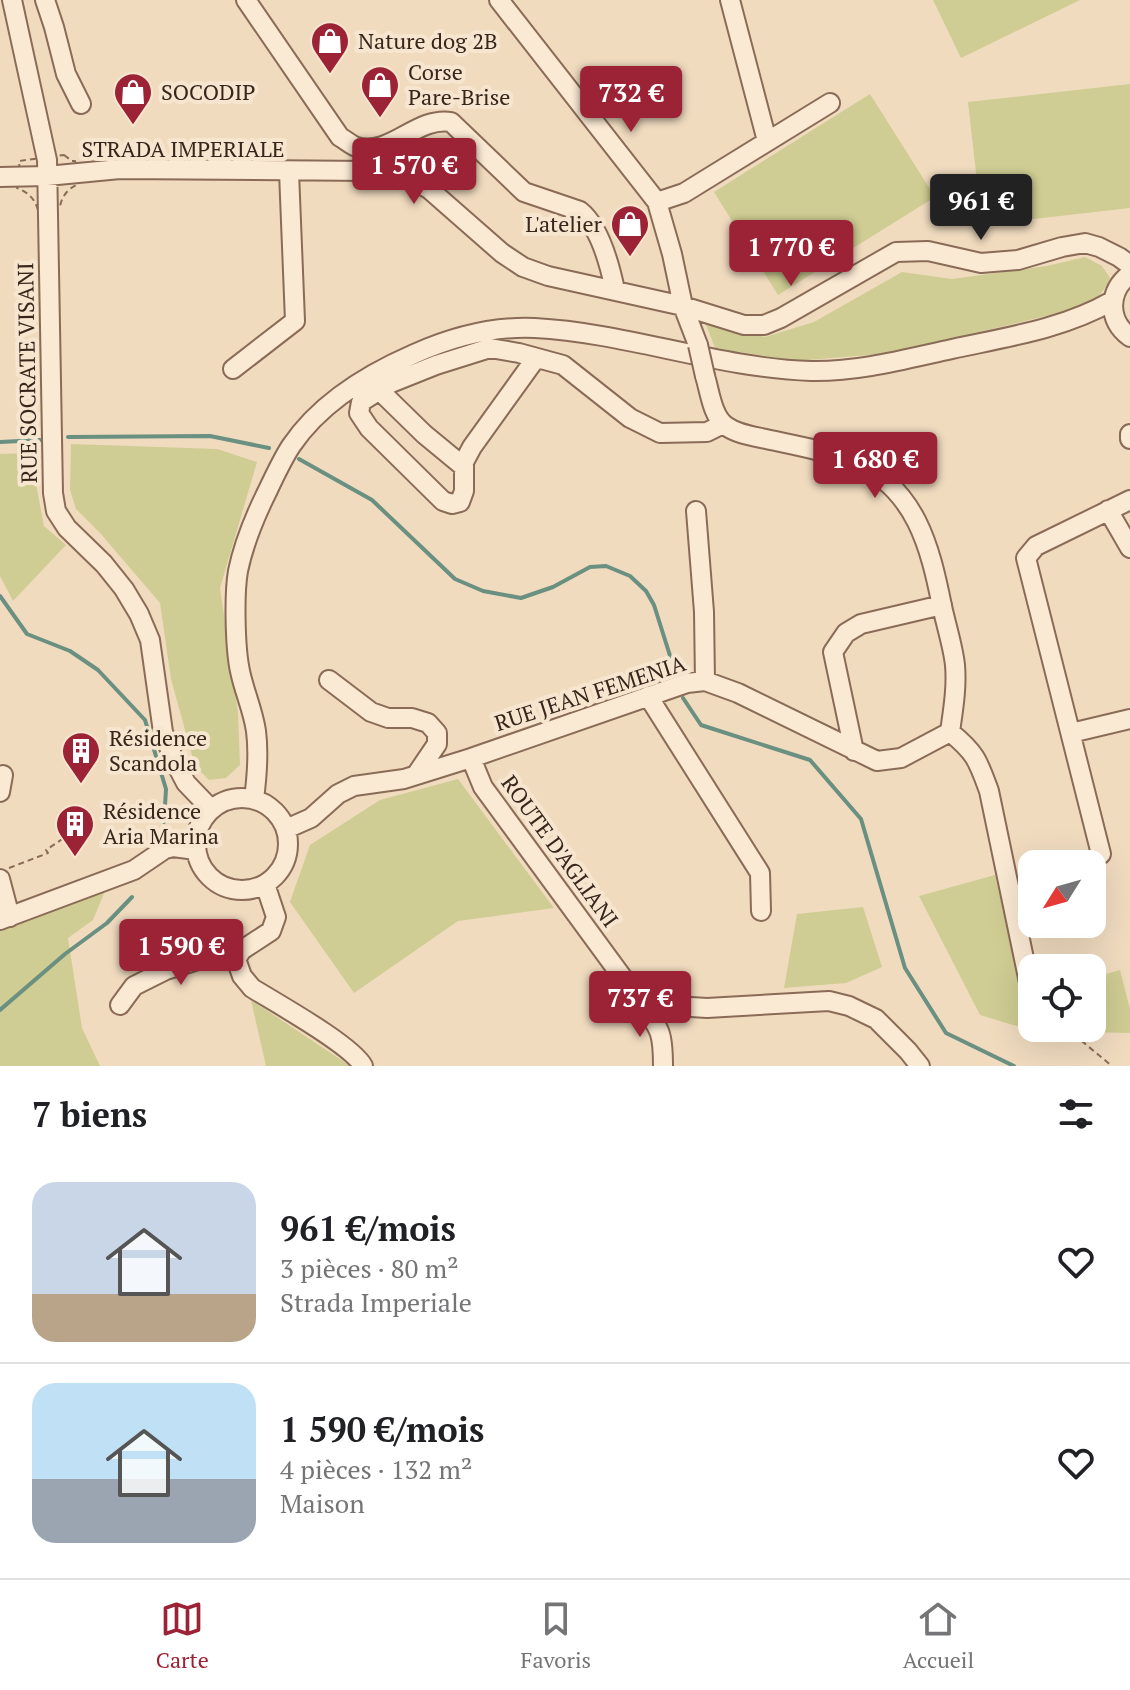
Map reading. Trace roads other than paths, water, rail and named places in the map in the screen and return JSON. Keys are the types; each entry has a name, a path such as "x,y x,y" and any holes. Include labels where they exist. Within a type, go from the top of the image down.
{"street":[{"name":"RUE SOCRATE VISANI","path":"12,0 46,157 53,493 56,511 67,528 111,572 139,614 150,640 163,732 186,783 211,809"},
{"path":"45,0 66,74 81,104"},
{"path":"246,0 340,137 357,147 377,149 420,127 441,120 451,122 524,192 580,211 587,217 603,249 615,290"},
{"path":"499,0 657,202 683,306 698,345 715,413 723,424 738,433 855,462 882,478 899,494 917,521 932,559 955,664 955,698 950,732 977,758 989,791 1023,954"},
{"path":"730,0 767,141"},
{"path":"657,202 684,193 830,103"},
{"name":"STRADA IMPERIALE","path":"0,177 120,169 371,171 401,175 429,189 502,253 523,267 548,276 683,306 744,325 764,325 781,318 896,252 928,251 981,263 1018,260 1085,243 1099,247 1130,265"},
{"path":"233,369 295,321 289,172"},
{"path":"254,799 258,759 256,727 240,670 236,624 238,574 251,522 293,443 323,409 355,385 391,364 438,343 485,331 533,328 761,365 812,371 856,369 1058,326 1092,313 1112,301 1125,278 1098,256 1072,245"},
{"path":"1112,301 1113,312 1125,332"},
{"path":"1058,326 1094,325 1125,332"},
{"path":"536,358 464,462 464,491 460,502 452,504 443,501 369,428 359,413 361,402 391,383 490,348 536,358 563,365 630,418 660,433 707,432 723,424"},
{"path":"379,390 464,467"},
{"path":"1100,850 1026,558 1036,546 1130,500"},
{"path":"1108,510 1130,548"},
{"path":"696,511 704,612 705,681"},
{"path":"854,751 833,652 846,633 861,624 942,605"},
{"path":"329,680 371,712 388,718 412,718 428,723 437,733 437,744 416,775"},
{"name":"RUE JEAN FEMENIA","path":"471,758 687,683 705,681 738,693 877,761 901,758 950,732"},
{"path":"648,696 760,873 761,911"},
{"path":"1071,733 1130,719"},
{"path":"286,829 311,818 338,794 354,786 404,779 471,758"},
{"name":"ROUTE D'AGLIANI","path":"471,758 483,787 658,1026 663,1043 663,1066"},
{"path":"239,797 254,799 268,805 286,829 289,845 286,861 278,874 265,884 251,890 236,890 209,877 200,864 196,850 197,835 211,809 239,797"},
{"path":"0,879 5,918 134,870 165,849 196,850"},
{"path":"265,884 276,917 271,931 242,950 236,959 242,976 252,988 331,1038 360,1060 363,1066"},
{"path":"120,1005 134,986 166,970 198,960 218,946 232,944 242,950"},
{"path":"642,1004 707,1008 829,1001 849,1006 876,1019 920,1066"}],"waterway":[{"path":"68,437 210,436 269,448"},
{"path":"0,442 40,440"},
{"path":"299,459 372,500 455,579 483,591 521,598 553,587 590,567 606,566 630,576 646,591 654,605 672,662"},
{"path":"0,596 27,634 70,651 98,670 145,720 166,789 164,822"},
{"path":"683,698 701,725 810,760 861,819 905,968 946,1033 1014,1066"},
{"path":"0,1010 65,954 107,923 132,897"}],"place":[{"name":"Nature dog 2B","path":"330,75"},
{"name":"Corse Pare-Brise","path":"380,119"},
{"name":"SOCODIP","path":"133,126"},
{"name":"L'atelier","path":"630,258"},
{"name":"Résidence Scandola","path":"81,785"},
{"name":"Résidence Aria Marina","path":"75,858"}]}
